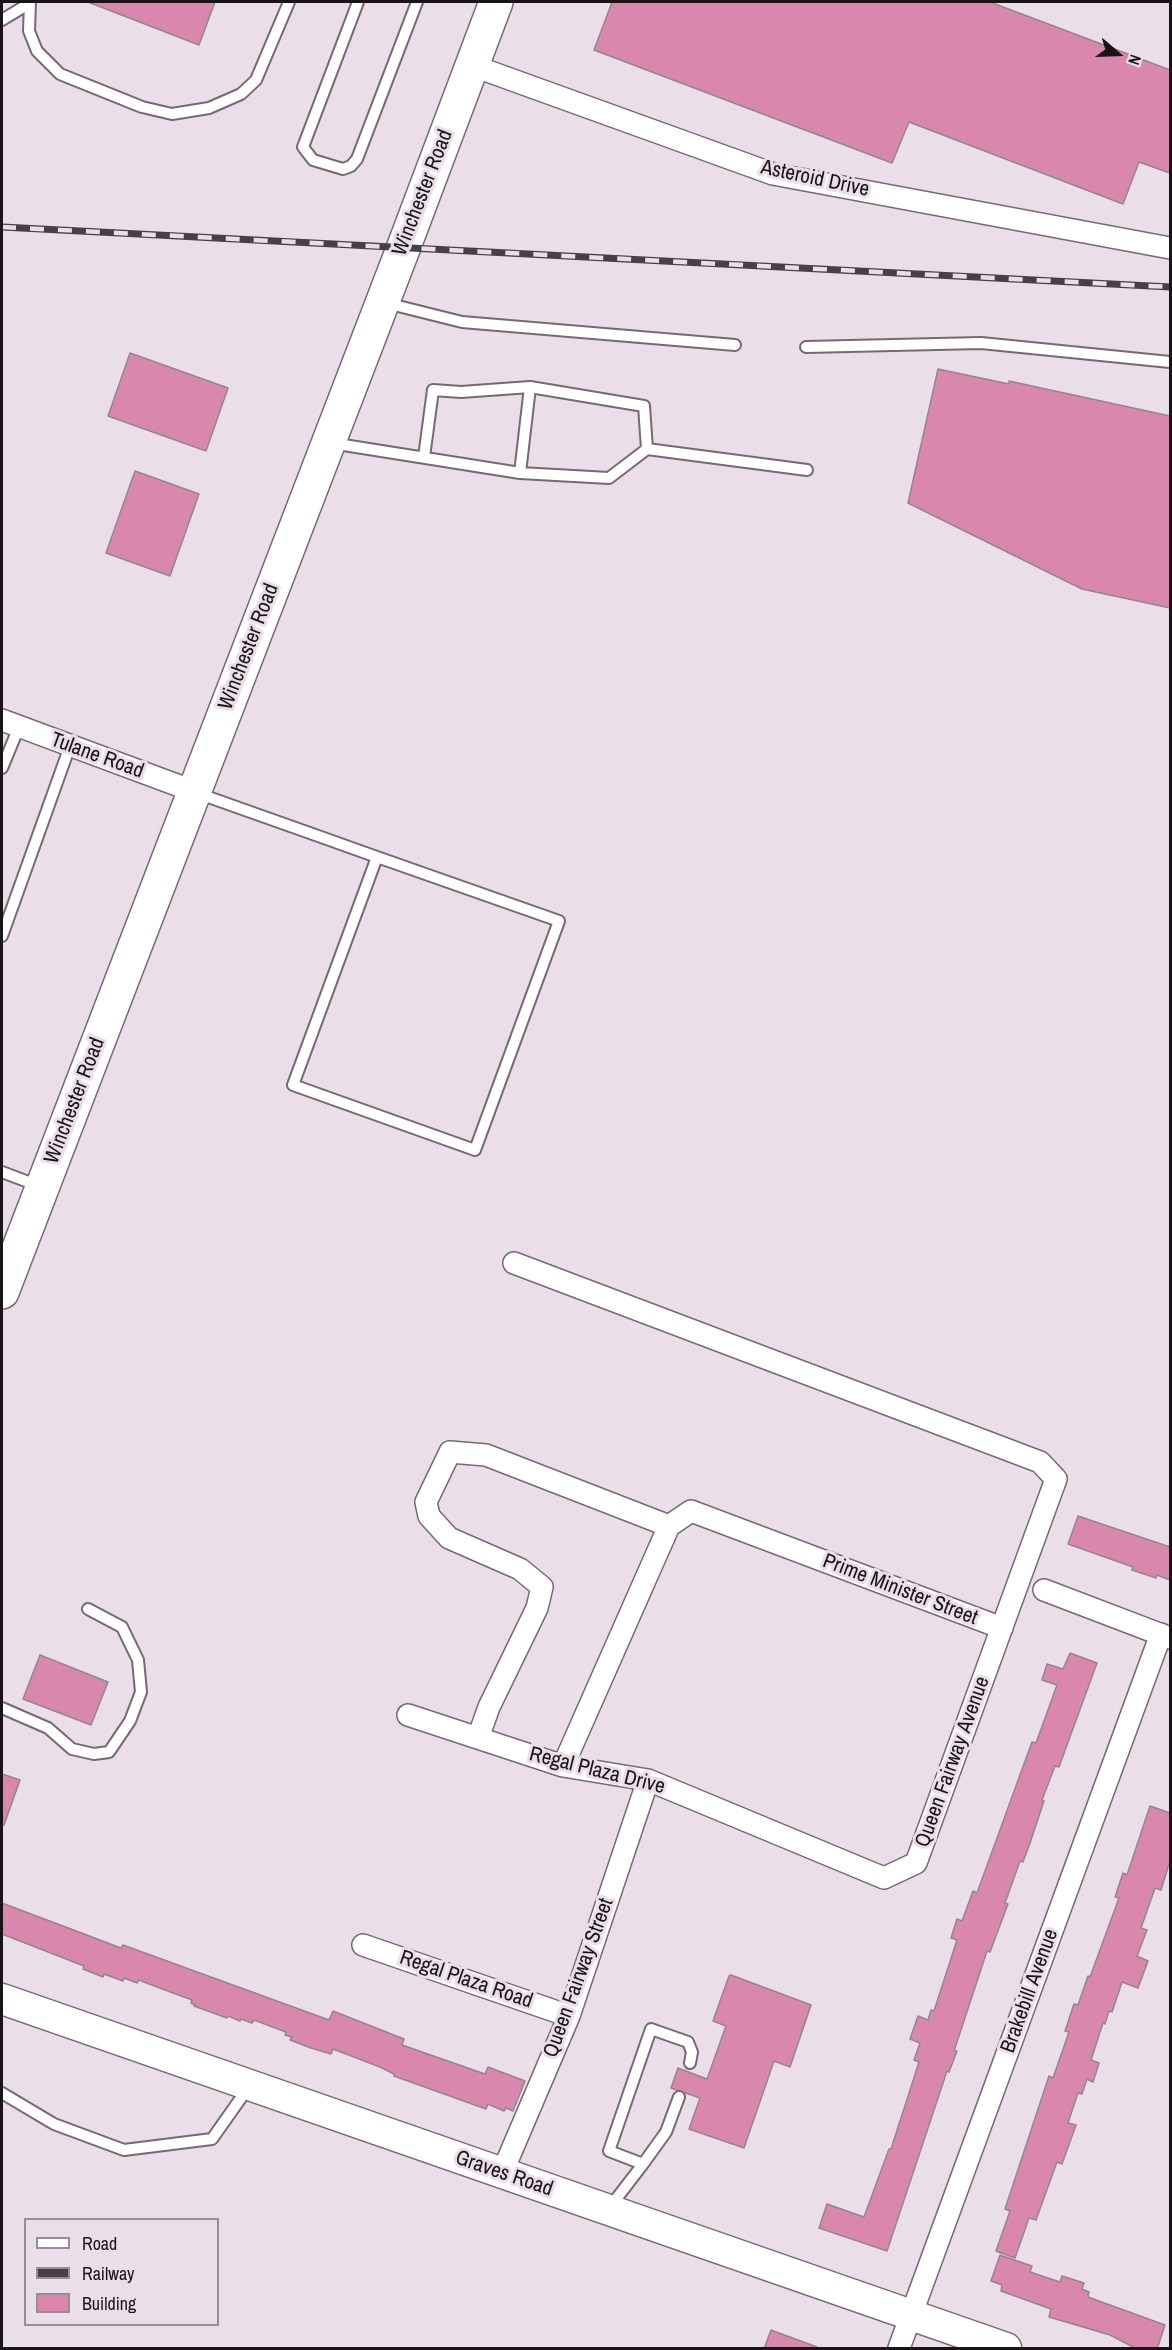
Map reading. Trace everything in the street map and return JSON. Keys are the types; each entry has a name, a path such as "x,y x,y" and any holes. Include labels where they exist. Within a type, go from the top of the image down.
{"main road":[{"name":"Winchester Road","path":"2,1292 495,2"}],"street":[{"name":"Asteroid Drive","path":"471,65 773,174 1170,248"},
{"name":"Tulane Road","path":"10,724 194,791"},
{"name":"Prime Minister Street","path":"514,1263 1040,1461 1056,1479 1002,1628 691,1511 669,1526"},
{"path":"478,1738 489,1707 537,1608 542,1587 520,1569 448,1538 429,1515 426,1502 450,1452 486,1455 669,1526 563,1766"},
{"path":"1044,1590 1166,1636"},
{"name":"Queen Fairway Avenue","path":"884,1878 916,1863 1002,1628"},
{"name":"Brakebill Avenue","path":"899,2349 1166,1636"},
{"name":"Regal Plaza Drive","path":"408,1715 563,1766 648,1780 884,1878"},
{"name":"Queen Fairway Street","path":"502,2173 569,2016 648,1780"},
{"name":"Regal Plaza Road","path":"363,1945 569,2016"},
{"name":"Graves Road","path":"2,1999 1006,2349"}],"lane":[{"path":"30,2 29,31 37,51 60,74 142,107 172,114 209,108 242,94 256,80 289,2"},
{"path":"2,20 30,2"},
{"path":"358,2 303,147 313,160 343,169 351,166 357,159 417,2"},
{"path":"382,302 462,322 735,345"},
{"path":"806,347 981,344 1170,362"},
{"path":"424,458 433,390 461,392 530,387 644,406 647,448"},
{"path":"520,473 530,387"},
{"path":"328,442 520,473 609,478 647,448 807,470"},
{"path":"2,768 10,724"},
{"path":"2,936 70,746"},
{"path":"194,791 559,921 475,1150 293,1085 377,857"},
{"path":"2,1172 42,1188"},
{"path":"2,1708 48,1728 72,1749 93,1755 109,1752 130,1721 141,1692 138,1660 122,1627 88,1609"},
{"path":"643,2164 609,2151 651,2030 688,2042 692,2052 690,2063"},
{"path":"2,2093 54,2124 124,2150 212,2139 250,2085"},
{"path":"608,2210 666,2132 679,2097"}],"building":[{"path":"88,2 215,2 199,45"},
{"path":"612,2 990,2 1170,70 1170,173 1139,162 1123,204 909,122 892,163 594,50"},
{"path":"130,353 228,388 206,451 108,416"},
{"path":"938,369 1009,384 1009,381 1170,416 1170,608 1082,589 908,503"},
{"path":"135,471 199,494 170,576 106,553"},
{"path":"1078,1516 1170,1547 1170,1580 1132,1570 1133,1567 1068,1544"},
{"path":"1070,1653 1097,1663 1059,1767 1055,1766 1042,1800 1044,1801 1030,1843 1023,1862 1020,1861 1005,1903 1008,1904 990,1952 987,1951 954,2051 957,2051 949,2072 947,2071 887,2251 819,2228 827,2204 864,2217 889,2149 891,2149 919,2062 914,2060 920,2043 910,2039 918,2016 928,2020 931,2010 934,2011 957,1940 951,1938 957,1919 962,1921 973,1891 977,1893 1032,1742 1036,1743 1057,1685 1042,1680 1047,1664 1063,1669"},
{"path":"40,1655 108,1682 91,1725 23,1699"},
{"path":"2,1774 20,1780 4,1825 2,1825"},
{"path":"1150,1806 1170,1813 1170,1861 1161,1890 1155,1888 1141,1928 1147,1930 1137,1956 1148,1961 1138,1988 1122,1982 1112,2012 1109,2011 1105,2024 1103,2023 1091,2060 1099,2063 1093,2082 1087,2079 1082,2094 1078,2093 1068,2123 1076,2125 1062,2164 1057,2162 1036,2220 1029,2218 1015,2258 996,2251 1010,2211 1005,2209 1049,2076 1053,2078 1069,2032 1065,2031 1074,2004 1078,2005 1088,1976 1090,1977 1119,1898 1115,1897 1123,1873 1127,1875"},
{"path":"2,1903 121,1948 123,1945 329,2020 333,2011 404,2039 402,2045 485,2074 488,2067 525,2081 513,2111 506,2108 504,2111 488,2104 486,2109 394,2076 380,2067 333,2049 331,2054 290,2040 292,2037 285,2035 286,2032 254,2020 252,2023 228,2016 227,2018 194,2006 191,2003 192,2000 139,1980 137,1983 124,1978 123,1981 104,1974 103,1977 83,1969 84,1966 2,1934"},
{"path":"731,1975 811,2005 790,2067 774,2061 744,2148 689,2129 700,2098 671,2088 678,2068 707,2079 726,2026 713,2021"},
{"path":"1000,2255 1032,2266 1030,2272 1060,2282 1062,2276 1084,2283 1082,2289 1089,2292 1088,2297 1165,2325 1157,2349 1137,2349 1110,2335 1049,2317 1051,2309 1001,2291 1002,2285 991,2281"},
{"path":"771,2330 817,2347 817,2349 764,2349"}],"railway":[{"path":"2,227 1170,287"}]}
